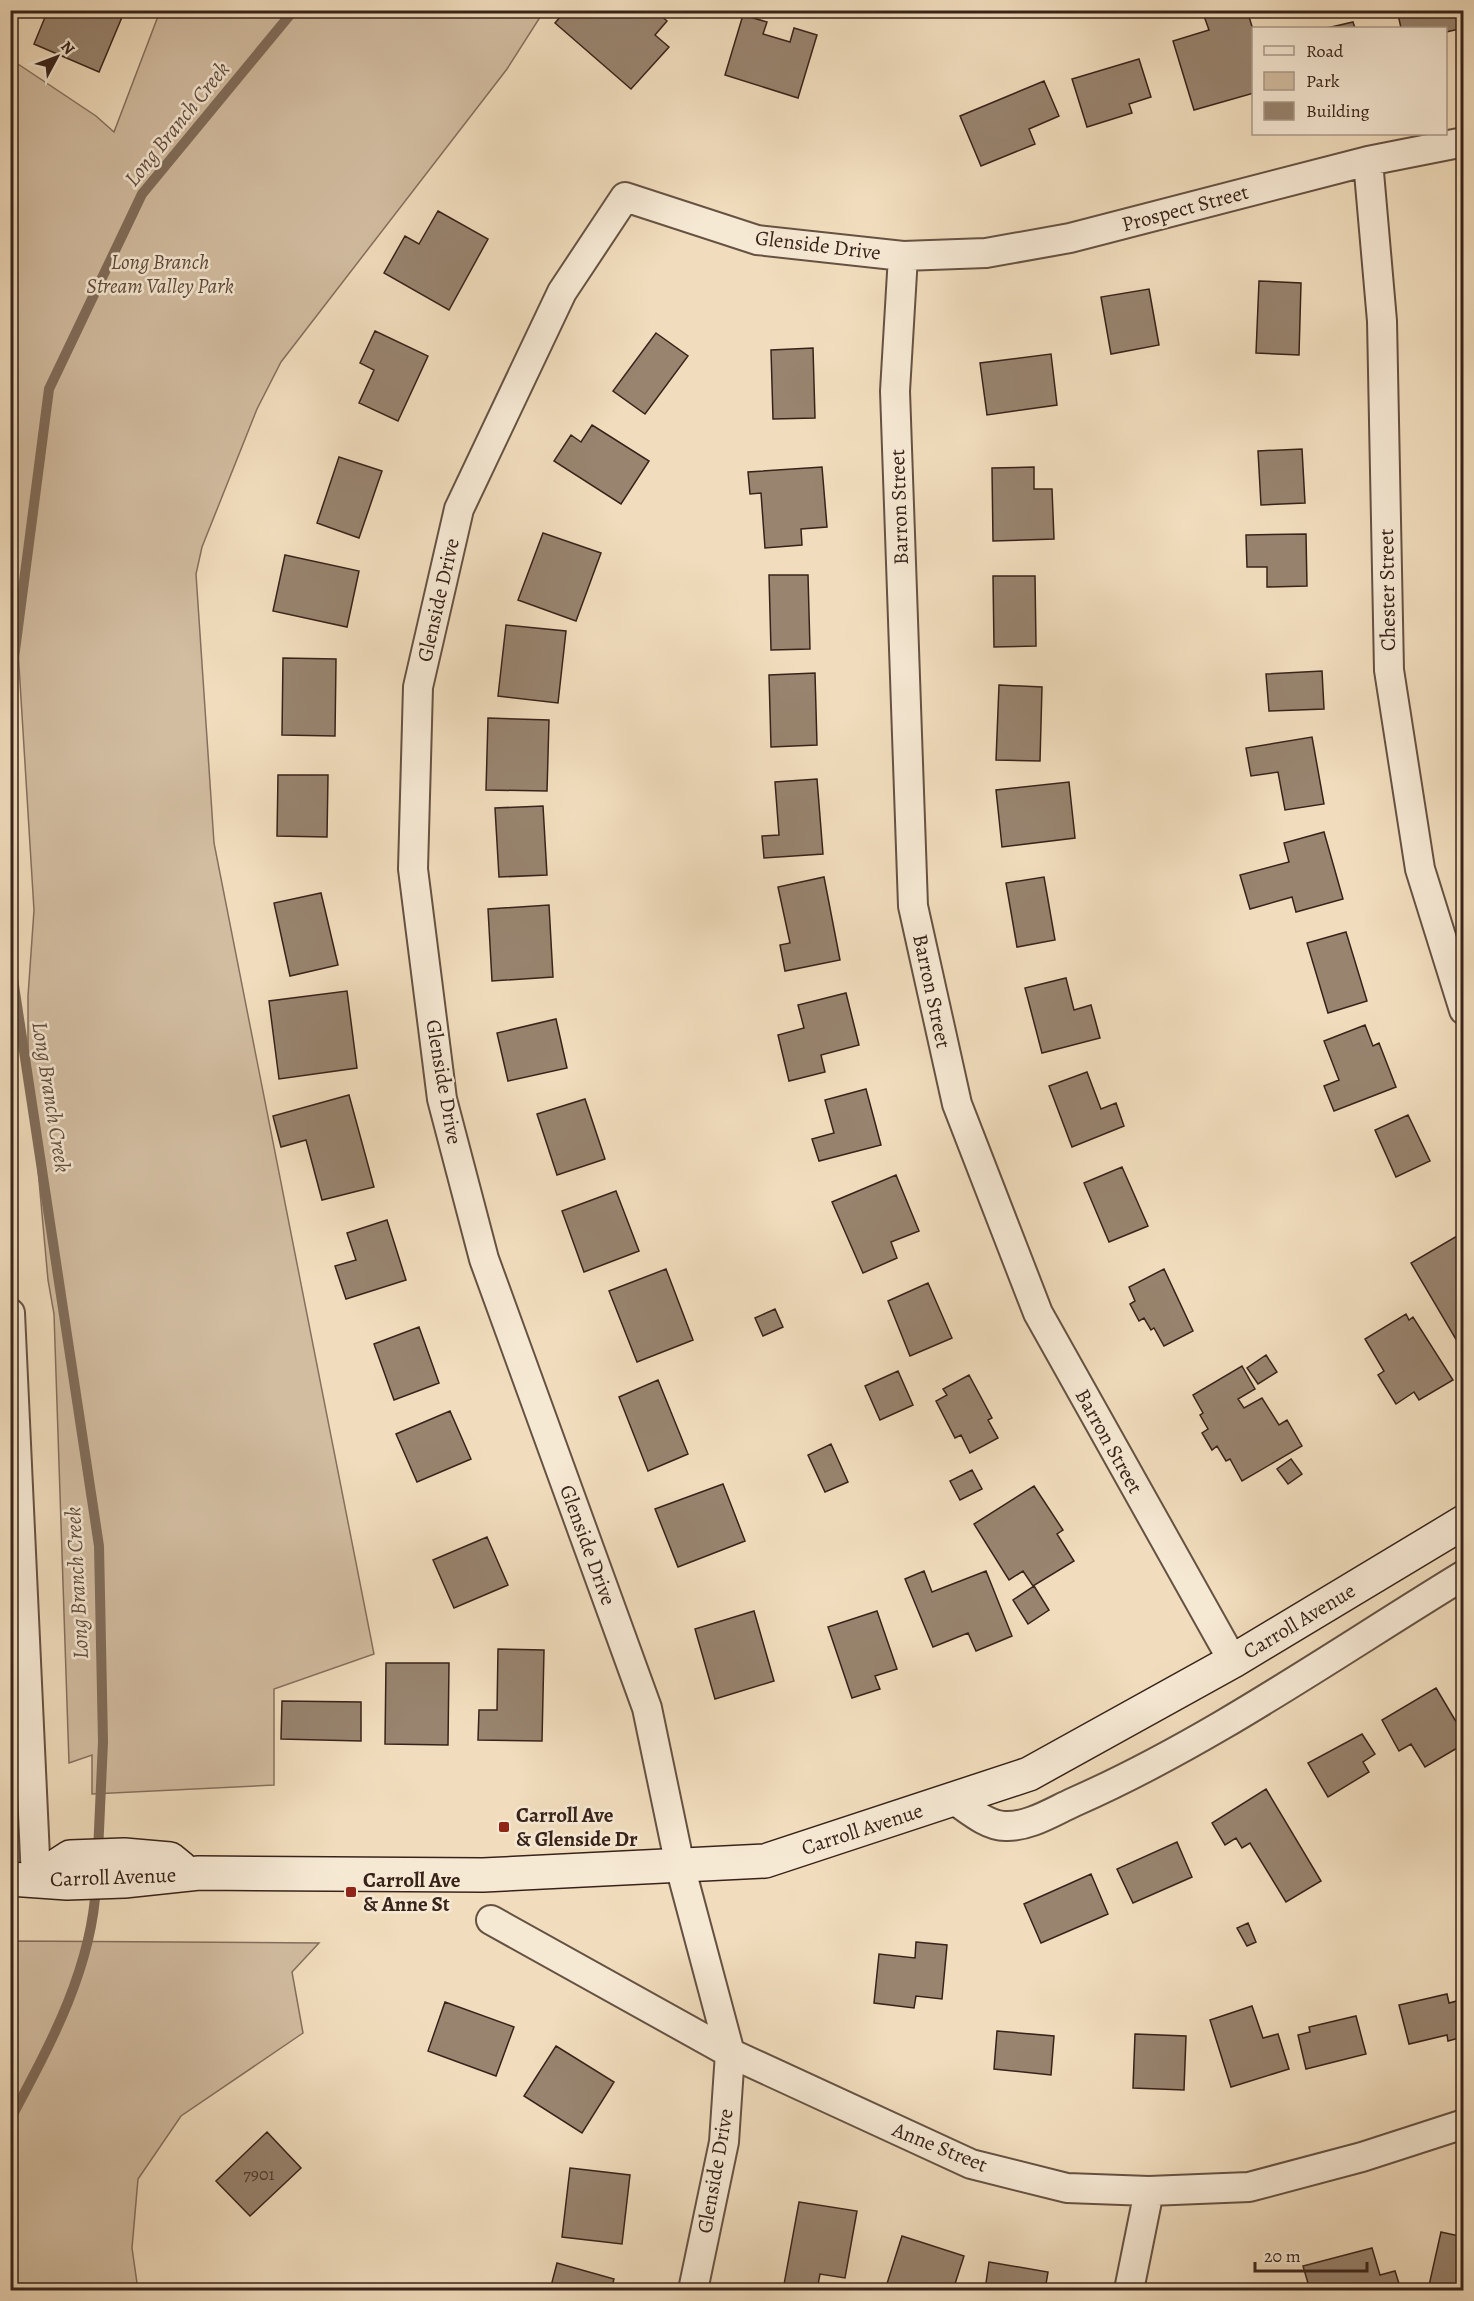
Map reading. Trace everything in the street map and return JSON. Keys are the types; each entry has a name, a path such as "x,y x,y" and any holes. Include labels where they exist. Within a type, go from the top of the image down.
{"main road":[{"name":"Carroll Avenue","path":"46,1875 124,1868 170,1859 190,1875 199,1873 483,1875 765,1861 1029,1774 1233,1661 1464,1522"}],"street":[{"name":"Prospect Street","path":"903,256 986,253 1070,238 1368,161 1464,142"},
{"name":"Chester Street","path":"1368,161 1382,321 1389,670 1420,869 1464,1010"},
{"name":"Glenside Drive","path":"693,2290 724,2142 730,2054 680,1866 647,1708 484,1259 442,1099 413,869 418,687 459,509 562,292 625,197 757,240 903,256"},
{"name":"Barron Street","path":"903,256 895,391 913,906 957,1104 1038,1313 1233,1661"},
{"path":"10,1313 46,1875"},
{"path":"953,1799 981,1818 1004,1826 1026,1824 1109,1786 1220,1725 1464,1575"},
{"name":"Anne Street","path":"491,1920 730,2054 970,2164 1067,2188 1149,2191 1249,2187 1362,2157 1464,2124"},
{"path":"1129,2290 1149,2191"}],"green space":[{"name":"Long Branch Stream Valley Park","path":"160,11 544,11 507,69 281,362 257,409 202,547 196,574 214,843 374,1654 274,1689 274,1785 92,1794 92,1755 69,1763 54,1314 48,1280 28,1059 28,996 34,910 15,601 10,596 10,82 18,64 96,116 114,132"},
{"path":"11,1941 319,1943 292,1972 303,2033 181,2116 138,2179 132,2248 138,2290 11,2290"}],"building":[{"path":"48,10 125,10 99,72 34,44"},
{"path":"566,10 655,10 667,21 655,35 669,47 631,89 555,23"},
{"path":"1223,10 1247,10 1252,27 1252,94 1194,110 1173,41 1209,30 1204,16"},
{"path":"1397,10 1464,10 1464,28 1447,32 1447,27 1401,27"},
{"path":"743,15 767,22 763,34 790,42 794,28 817,35 798,98 725,75"},
{"path":"1353,22 1355,27 1331,27"},
{"path":"1139,59 1151,97 1129,104 1132,113 1087,127 1072,79"},
{"path":"1044,81 1059,116 1029,129 1035,144 981,166 960,116"},
{"path":"438,211 488,239 449,310 384,273 405,236 419,244"},
{"path":"1259,281 1301,283 1299,355 1256,353"},
{"path":"1149,289 1159,345 1111,354 1101,297"},
{"path":"375,331 428,356 398,421 359,403 374,370 360,363"},
{"path":"656,333 688,356 645,414 613,391"},
{"path":"813,348 815,418 773,419 771,350"},
{"path":"1051,354 1057,405 987,415 980,363"},
{"path":"592,425 649,461 621,504 554,461 571,435 581,442"},
{"path":"1302,449 1305,503 1261,505 1258,451"},
{"path":"339,457 382,471 359,538 317,523"},
{"path":"822,467 827,527 801,529 802,545 765,548 761,493 750,494 748,472"},
{"path":"1034,467 1034,489 1052,489 1054,539 993,541 992,468"},
{"path":"543,533 601,553 576,621 518,600"},
{"path":"1306,534 1307,586 1267,587 1267,567 1247,567 1246,535"},
{"path":"285,555 359,571 347,627 273,611"},
{"path":"769,575 808,575 810,649 771,650"},
{"path":"993,576 1035,576 1036,646 994,647"},
{"path":"506,625 566,631 558,703 498,696"},
{"path":"283,658 336,659 335,736 282,735"},
{"path":"1322,671 1324,709 1269,711 1266,674"},
{"path":"815,673 817,745 771,747 769,675"},
{"path":"999,685 1042,687 1040,761 996,760"},
{"path":"488,718 549,720 547,791 486,790"},
{"path":"1312,737 1324,804 1285,810 1278,772 1251,776 1246,748"},
{"path":"278,775 328,775 327,837 277,836"},
{"path":"817,779 823,854 764,858 762,836 779,835 775,782"},
{"path":"1069,782 1075,838 1002,847 996,790"},
{"path":"543,806 547,875 499,877 495,808"},
{"path":"1324,832 1343,899 1296,912 1292,897 1250,909 1240,875 1289,862 1284,843"},
{"path":"824,877 840,960 785,971 780,945 790,943 778,887"},
{"path":"1044,877 1055,940 1017,947 1006,883"},
{"path":"321,893 338,965 290,976 274,903"},
{"path":"549,905 553,977 492,981 488,909"},
{"path":"1346,932 1367,1001 1328,1013 1307,943"},
{"path":"1066,978 1074,1010 1091,1005 1100,1038 1042,1053 1025,988"},
{"path":"347,991 357,1068 279,1079 269,1001"},
{"path":"846,993 859,1045 821,1055 825,1072 789,1081 778,1035 804,1028 798,1005"},
{"path":"556,1019 567,1068 508,1081 497,1033"},
{"path":"1365,1025 1373,1046 1379,1043 1396,1087 1334,1111 1324,1086 1339,1080 1324,1041"},
{"path":"1087,1072 1101,1109 1116,1103 1124,1126 1072,1147 1049,1086"},
{"path":"866,1089 881,1145 819,1161 812,1139 834,1133 825,1100"},
{"path":"349,1095 374,1187 322,1200 306,1140 281,1147 273,1116"},
{"path":"585,1099 605,1159 557,1175 537,1114"},
{"path":"1408,1115 1430,1161 1396,1177 1375,1130"},
{"path":"1122,1167 1148,1226 1109,1242 1084,1183"},
{"path":"896,1175 919,1231 891,1242 897,1258 863,1273 832,1202"},
{"path":"616,1191 639,1251 584,1272 562,1211"},
{"path":"387,1220 406,1280 346,1299 335,1266 356,1260 347,1233"},
{"path":"1457,1236 1464,1247 1464,1353 1411,1263"},
{"path":"666,1269 693,1340 637,1362 609,1291"},
{"path":"1164,1269 1193,1331 1164,1346 1154,1328 1151,1330 1144,1318 1139,1321 1130,1304 1135,1301 1129,1287"},
{"path":"928,1283 952,1338 910,1356 888,1301"},
{"path":"775,1309 783,1327 763,1336 755,1318"},
{"path":"1406,1314 1409,1320 1413,1317 1453,1380 1419,1400 1414,1392 1396,1404 1378,1375 1384,1371 1365,1339"},
{"path":"419,1327 439,1383 394,1400 374,1344"},
{"path":"1266,1355 1277,1372 1258,1384 1247,1368"},
{"path":"1242,1366 1255,1389 1238,1399 1244,1408 1262,1398 1279,1425 1287,1420 1302,1446 1242,1481 1230,1459 1226,1461 1217,1446 1212,1450 1202,1433 1208,1429 1200,1415 1203,1413 1193,1395"},
{"path":"898,1371 913,1405 880,1420 865,1386"},
{"path":"969,1375 992,1418 988,1420 998,1438 970,1453 961,1435 955,1438 936,1401 947,1395 943,1389"},
{"path":"658,1380 688,1454 648,1471 619,1397"},
{"path":"450,1411 471,1459 417,1482 396,1434"},
{"path":"831,1444 848,1482 825,1492 808,1455"},
{"path":"1291,1459 1302,1474 1288,1484 1277,1469"},
{"path":"972,1470 982,1489 960,1500 950,1481"},
{"path":"723,1484 745,1541 678,1567 655,1509"},
{"path":"1034,1486 1063,1530 1057,1534 1074,1561 1033,1586 1023,1571 1009,1580 974,1524"},
{"path":"487,1537 508,1585 454,1608 433,1560"},
{"path":"924,1571 932,1592 986,1571 1012,1636 976,1651 968,1633 933,1647 905,1579"},
{"path":"1034,1586 1049,1610 1028,1624 1013,1600"},
{"path":"754,1611 774,1681 715,1699 695,1629"},
{"path":"877,1611 897,1669 875,1676 880,1689 852,1698 828,1627"},
{"path":"498,1649 544,1650 542,1741 478,1740 479,1710 497,1710"},
{"path":"386,1663 449,1663 448,1745 385,1744"},
{"path":"1436,1688 1464,1735 1464,1744 1425,1767 1411,1744 1399,1751 1382,1720"},
{"path":"282,1701 361,1702 361,1741 281,1739"},
{"path":"1362,1734 1375,1754 1363,1762 1369,1772 1328,1797 1308,1763"},
{"path":"1266,1789 1321,1881 1286,1902 1250,1843 1242,1848 1236,1838 1225,1845 1212,1823"},
{"path":"1177,1842 1192,1877 1133,1903 1117,1869"},
{"path":"1091,1874 1108,1914 1041,1943 1024,1904"},
{"path":"1248,1923 1256,1942 1247,1946 1237,1928"},
{"path":"916,1942 947,1945 942,1999 916,1996 914,2008 874,2003 879,1954 915,1958"},
{"path":"1447,1994 1449,2003 1464,1999 1464,2030 1458,2032 1459,2038 1448,2041 1447,2035 1409,2044 1399,2005"},
{"path":"445,2002 514,2027 496,2076 428,2051"},
{"path":"1252,2006 1263,2038 1278,2034 1289,2069 1231,2087 1210,2020"},
{"path":"1356,2016 1366,2054 1306,2069 1298,2035 1310,2032 1309,2027"},
{"path":"997,2031 1054,2036 1051,2075 994,2069"},
{"path":"1135,2034 1186,2036 1184,2090 1133,2088"},
{"path":"556,2046 614,2082 582,2133 524,2096"},
{"path":"267,2132 301,2168 250,2216 216,2181"},
{"path":"570,2168 630,2175 622,2244 562,2237"},
{"path":"799,2202 857,2211 845,2278 820,2274 817,2290 783,2290"},
{"path":"1441,2232 1464,2237 1464,2290 1428,2290"},
{"path":"902,2236 964,2256 953,2290 885,2290"},
{"path":"1372,2248 1380,2275 1395,2271 1401,2290 1310,2290 1303,2266"},
{"path":"989,2262 1048,2272 1045,2290 985,2290"},
{"path":"557,2263 614,2279 611,2290 550,2290"}],"waterway":[{"name":"Long Branch Creek","path":"10,689 49,389 142,194 294,10"},
{"name":"Long Branch Creek","path":"10,959 99,1546 103,1742 98,1852"},
{"name":"Long Branch Creek","path":"10,2120 53,2036 77,1977 93,1916 96,1885"}],"place":[{"name":"Carroll Ave & Glenside Dr","path":"504,1827"},
{"name":"Carroll Ave & Anne St","path":"351,1892"}]}
